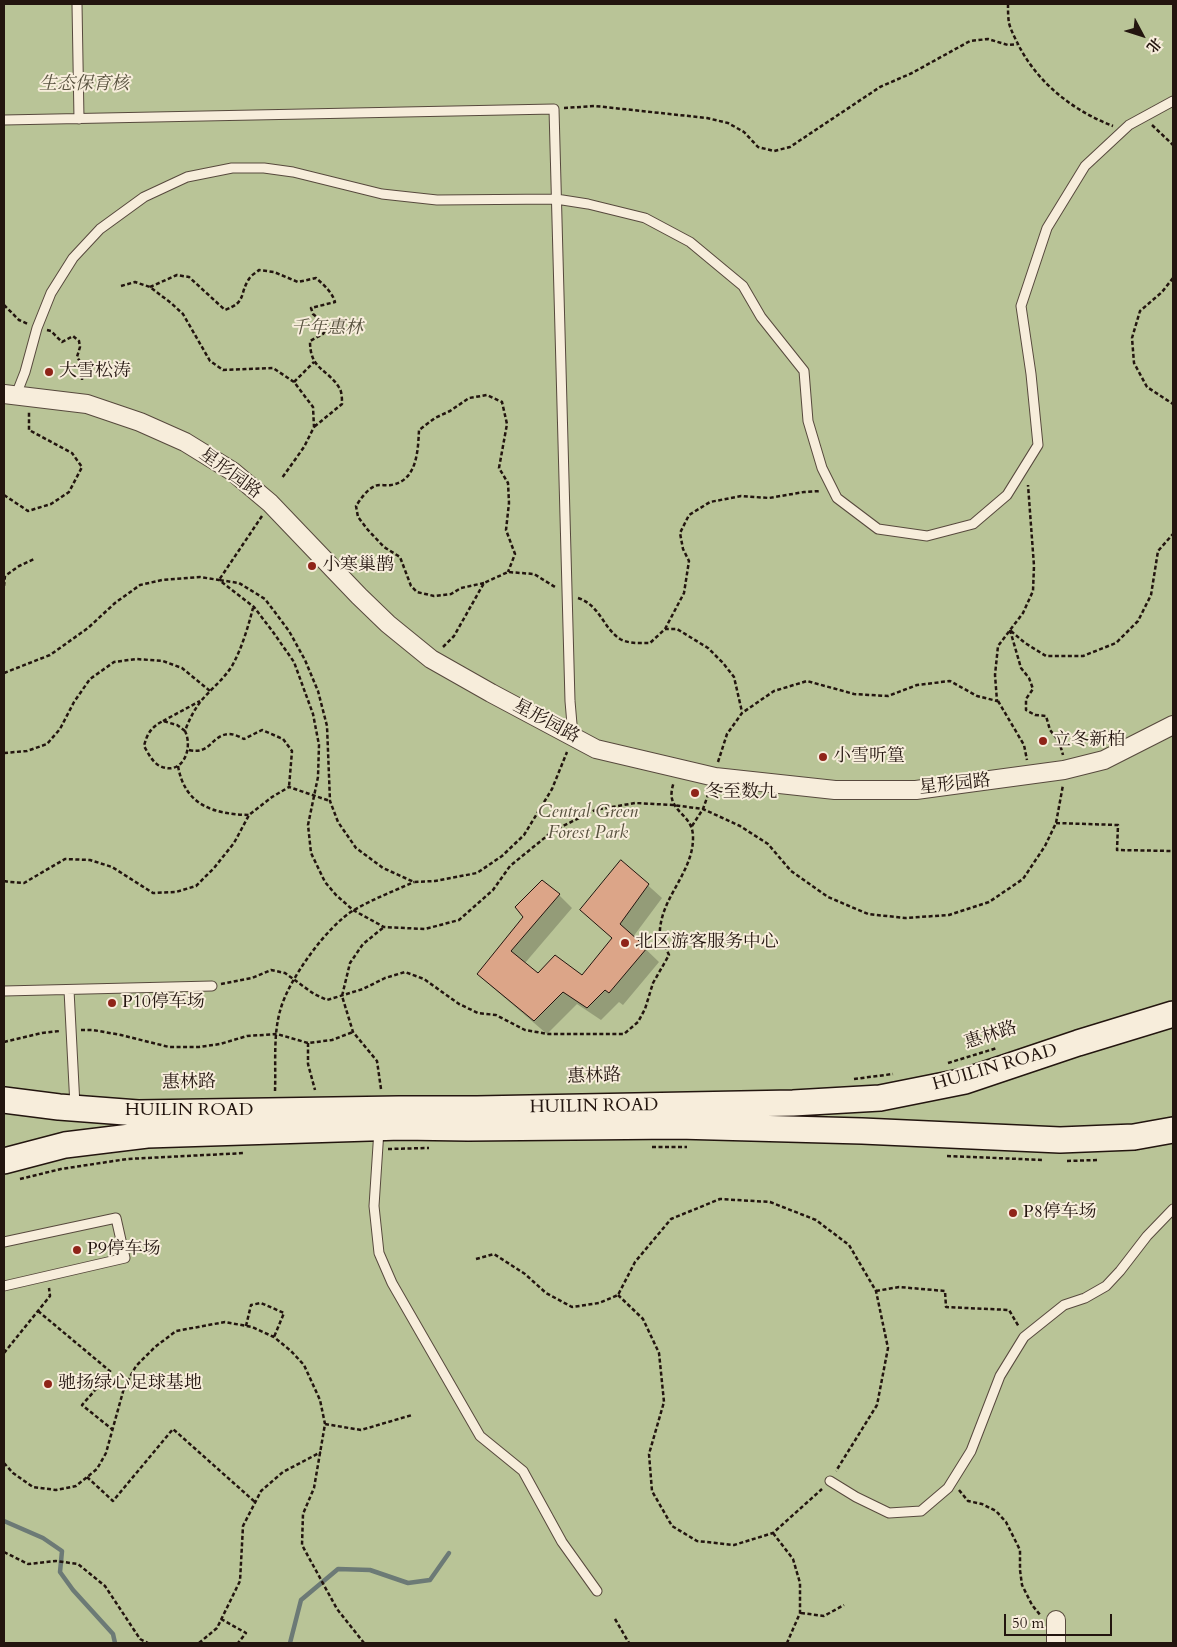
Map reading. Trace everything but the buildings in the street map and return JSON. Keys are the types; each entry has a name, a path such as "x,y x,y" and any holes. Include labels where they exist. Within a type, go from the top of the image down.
{"main road":[{"name":"HUILIN ROAD","path":"4,1100 138,1113 380,1112 793,1103 880,1098 965,1081 1078,1043 1173,1014"},
{"name":"HUILIN ROAD","path":"9,1170 65,1145 380,1112 678,1126 1060,1140 1134,1137 1173,1130"}],"street":[{"name":"星形园路","path":"17,395 87,404 140,422 185,442 232,471 270,503 359,596 388,624 431,659 596,749 715,777 835,790 916,790 1064,770 1104,760 1173,725"},
{"path":"1056,1620 1056,1643"}],"lane":[{"path":"77,4 79,119"},
{"path":"17,395 36,328 51,293 73,258 100,229 144,197 187,177 232,168 264,168 293,172 382,194 437,200 556,199 588,204 645,218 690,242 743,286 761,317 804,371 808,421 822,468 837,498 878,529 927,536 973,524 1007,494 1038,445 1031,374 1021,306 1047,228 1085,166 1124,130 1173,101"},
{"path":"4,120 554,109 570,702 573,736"},
{"path":"4,991 212,986"},
{"path":"69,990 75,1108"},
{"path":"380,1112 374,1206 379,1253 392,1283 480,1436 524,1471 562,1542 597,1591"},
{"path":"830,1481 856,1497 890,1513 921,1511 948,1488 970,1451 1000,1376 1024,1337 1064,1305 1085,1298 1106,1286 1147,1236 1173,1209"},
{"path":"4,1242 116,1218 125,1258 4,1286"}],"path":[{"path":"1008,4 1010,24 1018,44 1037,74 1059,96 1091,116 1124,130"},
{"path":"554,109 595,106 707,118 728,123 744,132 758,147 774,151 790,147 880,87 912,74 970,42 988,38 1008,45 1018,44"},
{"path":"1144,117 1173,146"},
{"path":"150,287 177,275 189,277 225,310 233,307 240,301 250,278 259,270 274,272 298,282 316,278 333,296 335,302 311,308 313,314 328,326 323,334 310,341 310,352 314,362 341,390 342,404 314,427 304,447 282,478"},
{"path":"1173,278 1162,292 1140,311 1132,338 1134,362 1147,387 1173,404"},
{"path":"121,286 135,282 150,287 183,314 210,361 223,370 273,368 294,382 314,408 314,427"},
{"path":"4,305 19,320 36,328 51,331 62,342 73,336 79,341 80,347 77,356 83,366 82,380"},
{"path":"294,382 314,362"},
{"path":"4,494 28,511 51,504 69,492 82,467 72,453 46,441 29,430 29,411 17,395"},
{"path":"508,572 515,554 506,530 509,503 508,483 499,468 507,424 502,402 487,395 469,398 419,430 414,468 404,480 392,485 375,486 362,497 356,506 358,516 368,530 384,546 400,557 411,586 417,592 434,596 452,594 461,588 484,583 508,572 534,574 567,594 582,599 598,611 619,638 630,643 650,643 665,629 684,594 689,561 683,549 680,533 689,515 710,502 741,496 769,498 832,489"},
{"path":"1027,760 1024,745 997,701 995,675 998,646 1023,613 1032,591 1034,566 1028,486 1030,457"},
{"path":"219,580 270,503"},
{"path":"1010,630 1025,643 1046,656 1083,656 1116,643 1138,621 1152,595 1158,550 1173,534"},
{"path":"4,586 5,576 19,566 34,559"},
{"path":"4,673 50,655 88,628 115,603 140,585 162,580 200,577 239,583 265,599 289,631 305,660 318,691 328,726 330,802 338,822 356,848 383,868 414,882"},
{"path":"219,580 254,607 294,662 313,714 319,745 318,777 308,825 311,853 325,882 336,895 353,910 384,927 425,929 459,920 493,890 510,866 552,831 595,810 635,803 703,809 740,826 768,844 791,871 828,897 868,914 905,918 949,915 989,902 1023,879 1045,846 1056,823 1063,787 1063,750 1059,740 1050,730 1046,716 1035,715 1026,710 1026,699 1033,689 1029,678 1021,668 1010,630"},
{"path":"431,659 454,636 484,583"},
{"path":"163,721 177,725 185,731 188,738 189,750 178,766 170,769 158,765 144,746 147,734 154,726 163,721 201,700 218,684 232,665 245,636 254,607"},
{"path":"665,629 677,629 708,648 723,663 734,677 742,713"},
{"path":"4,753 27,751 47,744 60,729 74,702 90,679 114,662 136,659 163,661 182,668 211,692"},
{"path":"212,986 252,978 271,970 286,972 293,980 327,1000 363,989 385,978 406,972 424,979 460,1004 478,1013 496,1015 525,1030 548,1034 624,1034 638,1022 645,1009 653,983 669,955 659,931 668,902 689,862 693,847 692,826 703,809 715,777 726,734 742,713 774,691 807,681 854,694 888,696 916,685 950,681 977,696 997,701"},
{"path":"185,731 190,718 201,700"},
{"path":"189,750 195,751 208,748 218,737 230,734 244,739 262,730 283,739 292,751 289,787"},
{"path":"268,1093 275,1093 277,1034 280,1011 293,980 323,938 353,910 414,882 435,881 476,873 502,856 524,835 552,789 573,736"},
{"path":"178,766 180,780 192,796 203,806 218,812 249,815"},
{"path":"679,769 671,791 673,805 692,826"},
{"path":"289,787 330,802"},
{"path":"4,881 24,883 65,859 90,860 112,867 153,893 176,892 196,886 214,868 234,843 249,815 272,797 289,787"},
{"path":"1056,823 1118,824 1117,850 1173,851"},
{"path":"384,927 363,944 350,963 342,996 353,1032 377,1061 380,1112 406,1150 433,1148"},
{"path":"4,1042 42,1033 93,1030 169,1047 199,1047 220,1044 247,1036 277,1034 308,1043 332,1040 353,1032"},
{"path":"308,1043 308,1064 316,1092 308,1093"},
{"name":"惠林路","path":"944,1064 999,1047"},
{"path":"846,1080 900,1073"},
{"path":"646,1147 695,1147"},
{"path":"9,1170 61,1170 127,1159 245,1153"},
{"path":"939,1156 1044,1160"},
{"path":"1063,1161 1101,1159"},
{"path":"476,1259 494,1254 525,1274 546,1292 572,1306 599,1303 618,1295 635,1262 671,1219 720,1199 770,1202 816,1220 848,1245 876,1291 888,1348 877,1405 830,1481 773,1533 734,1545 697,1541 672,1526 652,1491 649,1463 649,1454 664,1402 659,1353 643,1319 618,1295"},
{"path":"4,1353 50,1296 46,1276"},
{"path":"876,1291 899,1287 945,1291 946,1307 1009,1310 1024,1337"},
{"path":"246,1326 251,1304 261,1303 284,1313 274,1337"},
{"path":"38,1311 111,1372 82,1405 113,1430"},
{"path":"4,1464 33,1487 56,1490 76,1486 96,1469 106,1453 124,1388 136,1366 155,1347 176,1332 225,1322 252,1327 274,1337 304,1365 320,1400 325,1424 314,1488 303,1514 302,1545 337,1609 364,1643"},
{"path":"325,1424 361,1430 412,1415"},
{"path":"87,1477 114,1501 173,1430 255,1502"},
{"path":"198,1643 216,1628 240,1580 243,1526 261,1492 283,1472 321,1452"},
{"path":"948,1488 959,1490 968,1501 996,1510 1006,1522 1020,1550 1022,1585 1032,1605 1045,1621 1056,1620"},
{"path":"773,1533 792,1559 800,1583 800,1612 787,1643"},
{"path":"4,1552 28,1564 56,1561 78,1564 104,1586 140,1639 148,1643"},
{"path":"800,1612 824,1616 844,1605"},
{"path":"221,1619 246,1633 238,1643"},
{"path":"615,1619 629,1643"}],"green space":[{"name":"Central Green Forest Park","path":"4,4 1173,4 1173,1643 4,1643"}],"waterway":[{"path":"4,1521 43,1538 62,1551 60,1572 73,1590 113,1634 115,1643"},
{"path":"290,1643 301,1600 338,1569 370,1570 408,1583 430,1580 449,1553"}],"place":[{"name":"大雪松涛","path":"49,372"},
{"name":"小寒巢鹊","path":"312,566"},
{"name":"立冬新柏","path":"1043,741"},
{"name":"小雪听篁","path":"823,757"},
{"name":"冬至数九","path":"695,793"},
{"name":"北区游客服务中心","path":"625,943"},
{"name":"P10停车场","path":"112,1003"},
{"name":"P8停车场","path":"1013,1213"},
{"name":"P9停车场","path":"77,1250"},
{"name":"驰扬绿心足球基地","path":"48,1384"}],"park label":[{"name":"生态保育核","path":"84,85"},
{"name":"千年惠林","path":"327,329"}]}
